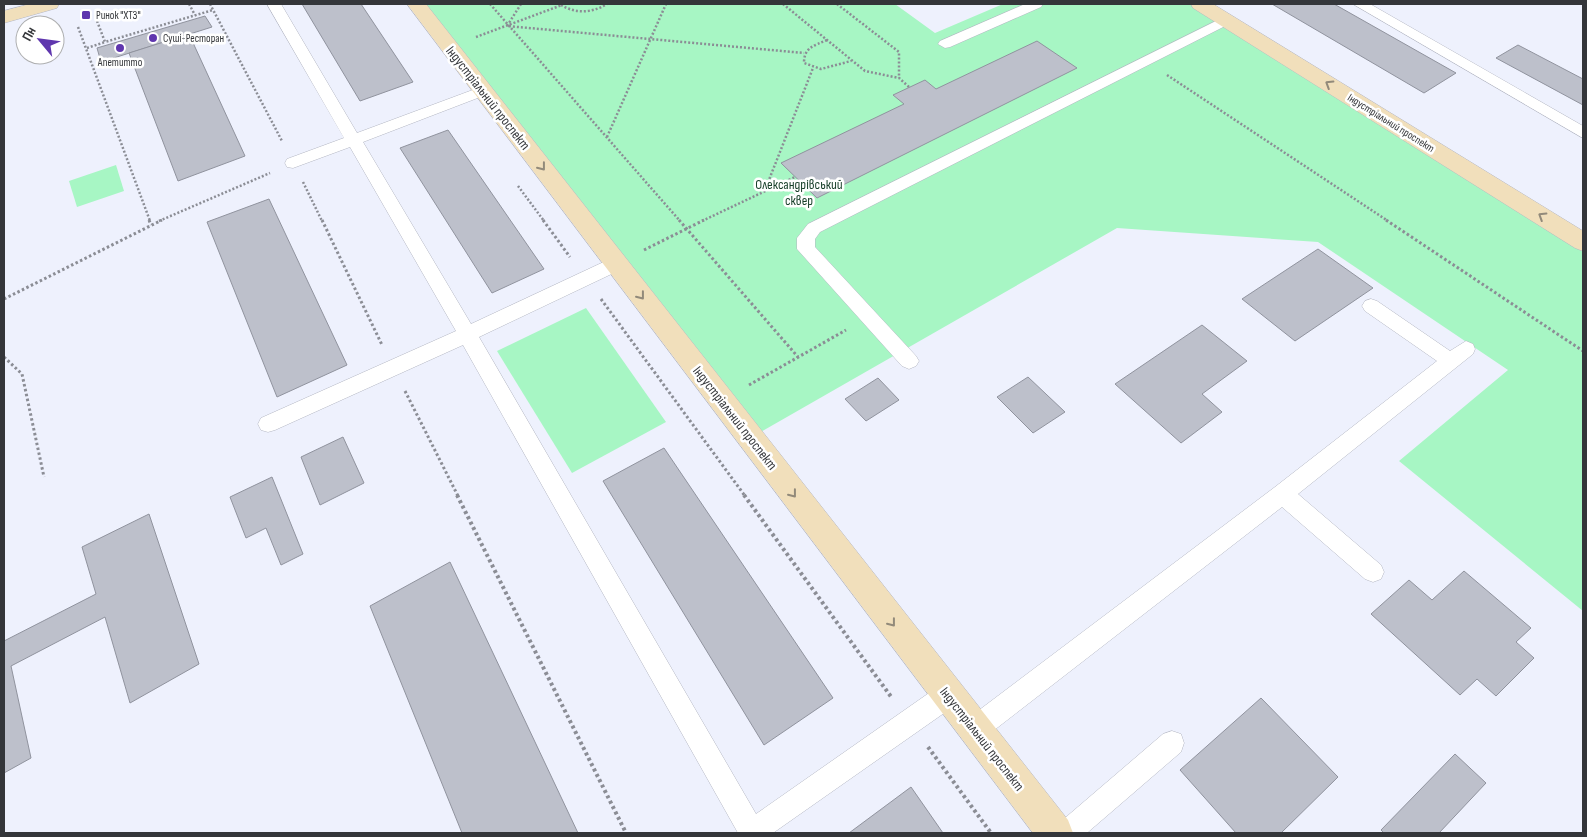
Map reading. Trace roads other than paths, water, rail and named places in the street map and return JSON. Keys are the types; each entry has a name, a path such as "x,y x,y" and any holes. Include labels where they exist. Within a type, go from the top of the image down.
{"street":[{"path":"4,17 50,4"},
{"name":"Індустріальний проспект","path":"416,4 1055,833"},
{"name":"Індустріальний проспект","path":"1200,4 1583,242"}],"lane":[{"path":"274,4 467,334 752,833 948,694"},
{"path":"946,44 1036,4"},
{"path":"1360,4 1583,133"},
{"path":"909,361 806,249 806,238 814,228 1226,20"},
{"path":"293,163 483,91"},
{"path":"268,424 394,369 616,264"},
{"path":"975,729 1282,494 1458,355 1371,306"},
{"path":"1282,494 1373,572"},
{"path":"1066,833 1172,743"}],"place":[{"name":"Ринок \"ХТЗ\"","path":"86,15"},
{"name":"Суші-Ресторан","path":"153,38"},
{"name":"Апетитто","path":"120,48"}],"park label":[{"name":"Олександрівський сквер","path":"799,192"}]}
